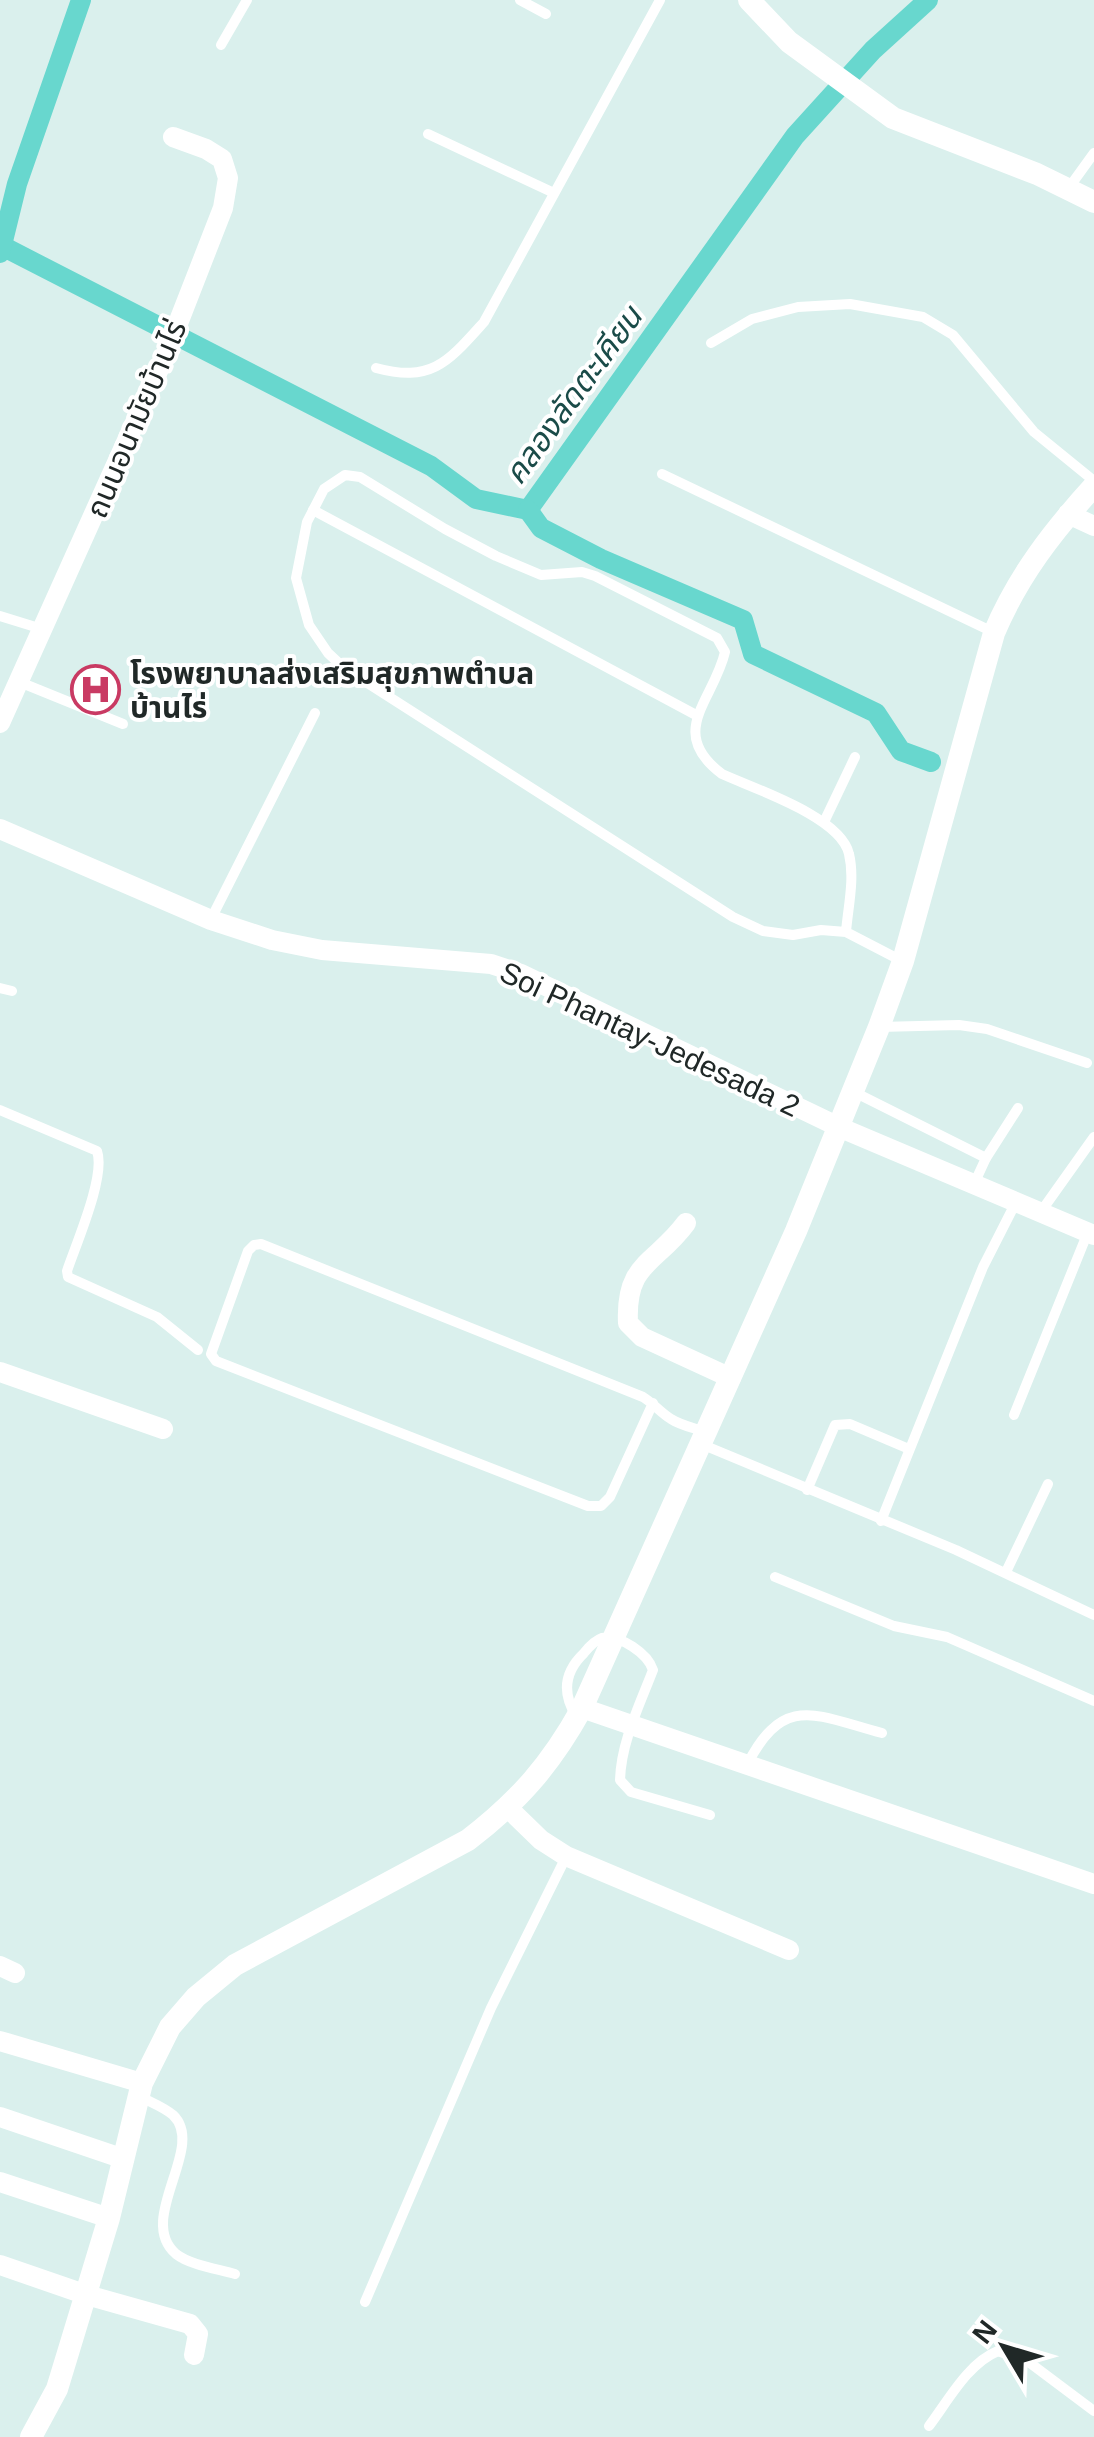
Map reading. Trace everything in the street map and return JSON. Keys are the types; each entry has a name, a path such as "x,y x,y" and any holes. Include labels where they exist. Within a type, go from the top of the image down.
{"street":[{"path":"750,0 789,42 874,106 917,128 1038,174 1094,202"},
{"name":"ถนนอนามัยบ้านไร่","path":"0,723 168,349 223,208 228,178 222,159 173,137"},
{"path":"31,2437 57,2388 109,2218 141,2090 170,2027 196,1997 235,1965 468,1840 539,1777 580,1713 840,1128 880,1027 903,961 994,632 1010,594 1094,484"},
{"path":"1068,514 1094,526"},
{"name":"Soi Phantay-Jedesada 2","path":"0,828 211,920 297,946 491,964 521,974 840,1128 1091,1234"},
{"path":"686,1223 636,1274 630,1288 628,1323 642,1337 730,1378"},
{"path":"0,1372 162,1429"},
{"path":"580,1713 632,1725 1094,1884"},
{"path":"508,1808 541,1840 566,1856 789,1950"},
{"path":"0,2042 141,2090"},
{"path":"0,2117 124,2159"},
{"path":"0,2182 109,2218"},
{"path":"0,2265 86,2295 190,2324 198,2334 194,2356"}],"lane":[{"path":"221,45 247,0"},
{"path":"520,0 546,14"},
{"path":"376,368 414,375 450,357 484,322 660,0"},
{"path":"428,134 554,193"},
{"path":"1067,189 1094,153"},
{"path":"711,343 752,319 798,308 850,304 923,317 953,335 1034,432 1094,484"},
{"path":"662,474 994,632"},
{"path":"846,932 851,876 844,838 824,822 722,774 708,763 694,738 696,715 725,652 724,645 708,631 582,572 541,574 496,556 360,477 345,475 324,489 300,546 296,578 308,625 344,668 733,917 764,931 793,935 822,930 846,932 903,961"},
{"path":"313,510 696,715"},
{"path":"0,616 43,630"},
{"path":"17,681 123,724"},
{"path":"211,920 316,713"},
{"path":"824,822 855,757"},
{"path":"0,988 12,991"},
{"path":"880,1027 988,1028 1087,1063"},
{"path":"854,1092 986,1158"},
{"path":"973,1186 1018,1108"},
{"path":"0,1110 97,1151 100,1159 68,1278 158,1317 198,1350"},
{"path":"1039,1214 1094,1136"},
{"path":"880,1521 983,1267 1015,1204"},
{"path":"1014,1415 1091,1234"},
{"path":"653,1403 610,1498 601,1506 588,1506 216,1362 210,1354 248,1251 261,1244 653,1403 669,1418 703,1438 807,1490 1006,1572 1094,1616"},
{"path":"807,1490 832,1431 842,1422 909,1450"},
{"path":"1006,1572 1048,1484"},
{"path":"775,1577 894,1626 947,1637 1094,1701"},
{"path":"614,1639 643,1653 652,1670 620,1767 624,1787 710,1815"},
{"path":"748,1765 766,1731 801,1714 882,1733"},
{"path":"365,2302 491,2008 566,1856"},
{"path":"141,2090 173,2115 183,2142 163,2216 168,2244 178,2256 235,2274"},
{"path":"929,2426 975,2365 998,2351 1030,2363 1094,2411"}],"waterway":[{"path":"0,253 17,184 81,0"},
{"name":"คลองลัดตะเคียน","path":"2,246 431,466 476,499 528,510 795,136 873,50 928,0"},
{"path":"528,510 541,528 601,559 743,620 753,654 876,713 901,751 931,762"}],"place":[{"name":"โรงพยาบาลส่งเสริมสุขภาพตำบล บ้านไร่","path":"95,690"}]}
